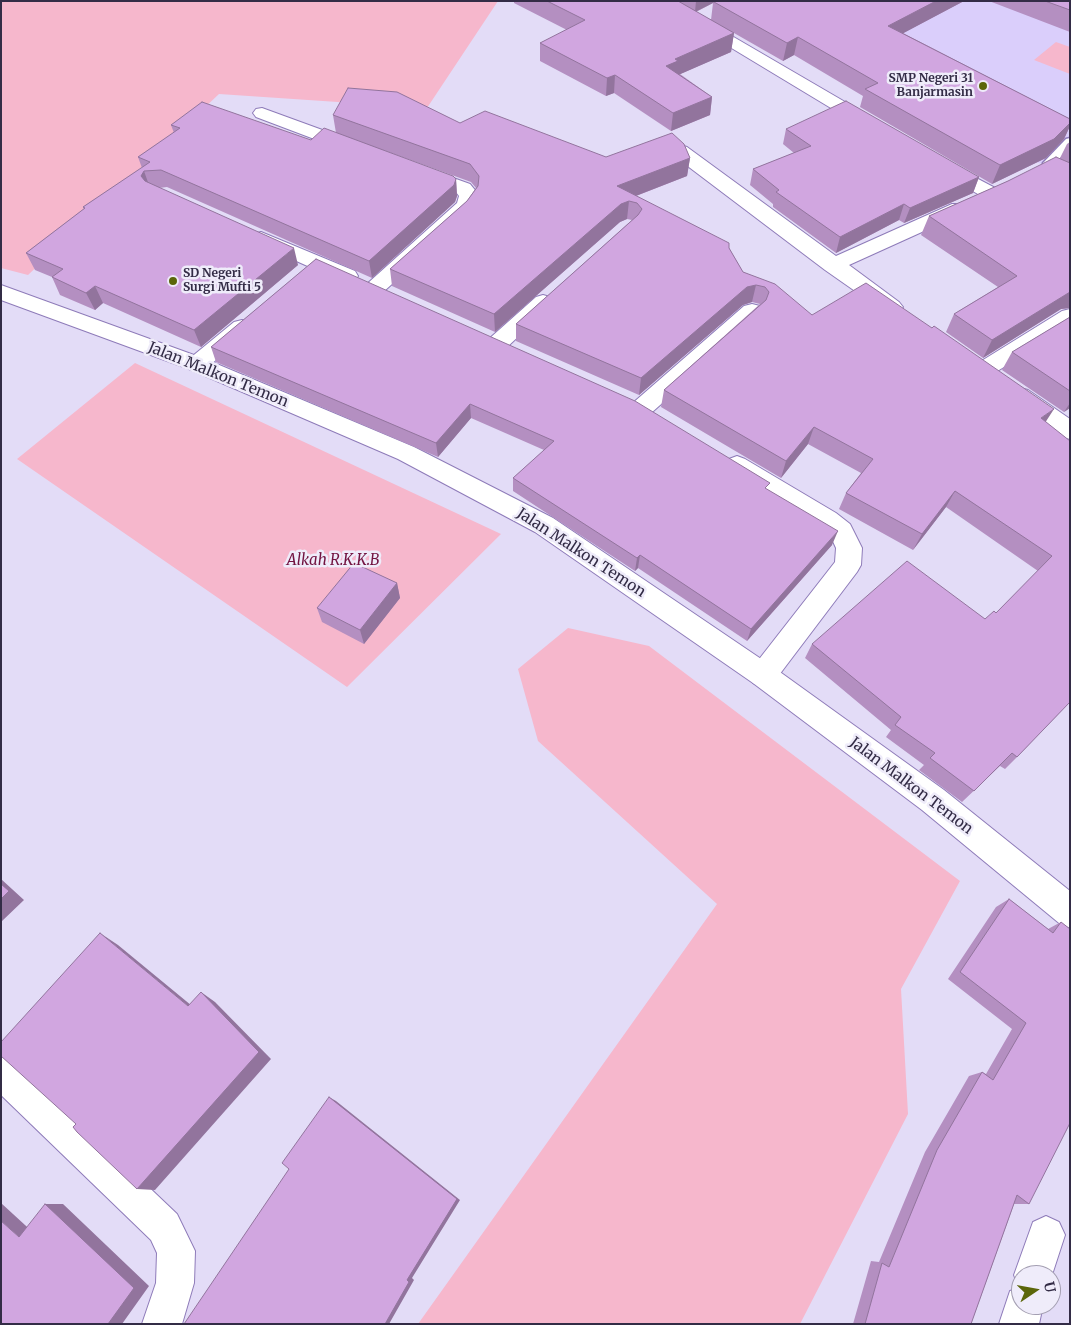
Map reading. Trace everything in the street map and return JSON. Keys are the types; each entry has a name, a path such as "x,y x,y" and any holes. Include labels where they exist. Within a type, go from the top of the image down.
{"street":[{"path":"713,12 691,18 884,132"},
{"path":"262,113 372,154"},
{"path":"680,151 832,265 910,320"},
{"path":"832,265 1000,190 926,156"},
{"path":"238,228 310,269 384,292 460,212 467,203 469,195 463,188 399,164"},
{"path":"498,343 556,291"},
{"name":"Jalan Malkon Temon","path":"1,292 197,364 406,453 544,525 762,675 932,800 1070,912"},
{"path":"642,408 752,311"},
{"path":"197,364 257,313"},
{"path":"1070,316 989,375 1070,431"},
{"path":"718,454 827,520 841,531 849,548 848,565 762,675"},
{"path":"1,1070 164,1227 176,1251 175,1283 162,1324"},
{"path":"1037,1265 1046,1234"}],"lane":[{"path":"1047,171 1070,141"}],"shaded area":[{"name":"SMP Negeri 31 Banjarmasin","path":"769,1 1070,1 1070,173 1033,161"}],"green space":[{"path":"1,1 498,1 427,108 219,94 28,275 1,268"},
{"path":"1056,42 1070,47 1070,74 1034,60"},
{"name":"Alkah R.K.K.B","path":"135,363 501,534 347,687 17,459"},
{"path":"568,628 649,646 960,881 901,989 908,1114 800,1324 418,1324 717,904 538,741 518,669"}],"building":[{"path":"547,1 678,1 734,33 675,59 678,61 666,66 712,97 673,113 615,75 607,78 540,43 585,20"},
{"path":"715,1 936,1 888,26 1070,119 1070,123 1054,139 1000,165 865,89 878,83 798,37 787,43"},
{"path":"1045,1 1070,1 1070,10"},
{"path":"348,88 397,92 460,123 485,111 606,157 672,133 684,144 690,158 617,186 729,243 729,248 743,272 775,284 812,315 866,283 932,328 934,326 1054,409 1041,418 1070,441 1070,702 1017,757 1012,753 974,791 930,758 935,753 895,725 901,717 812,644 907,561 985,619 994,611 996,613 1052,556 955,491 922,534 846,493 873,459 814,427 786,461 664,390 766,300 769,292 765,287 756,285 747,287 641,378 516,324 638,215 642,209 637,203 629,201 621,204 494,314 390,269 467,201 478,186 479,176 470,164 333,115"},
{"path":"846,101 979,177 910,208 904,204 840,237 776,192 779,190 753,169 811,146 786,129"},
{"path":"202,102 311,140 324,128 453,176 456,179 454,185 369,261 161,170 144,171 141,176 145,181 294,248 194,330 95,286 86,293 52,277 63,269 26,253 85,208 83,207 150,162 138,157 180,128 171,125"},
{"path":"1056,157 1070,163 1070,292 992,340 954,314 1017,276 929,216 1008,181"},
{"path":"316,259 635,401 770,483 765,488 838,531 751,629 640,555 637,558 513,478 554,441 470,404 436,443 211,347"},
{"path":"1070,317 1070,391 1012,352"},
{"path":"354,563 397,583 360,630 317,608"},
{"path":"1,884 9,891 1,899"},
{"path":"1009,899 1053,933 1061,922 1070,929 1070,1123 1029,1204 1017,1195 971,1324 865,1324 882,1263 889,1267 937,1150 982,1072 993,1080 1026,1023 960,972"},
{"path":"100,933 188,1006 201,992 259,1052 137,1189 77,1132 73,1127 76,1124 1,1056 1,1042"},
{"path":"329,1097 457,1199 407,1280 409,1282 385,1324 184,1324 289,1169 282,1163"},
{"path":"45,1204 134,1288 108,1324 1,1324 1,1221 19,1237"}],"place":[{"name":"SMP Negeri 31 Banjarmasin","path":"983,86"},
{"name":"SD Negeri Surgi Mufti 5","path":"173,281"}]}
